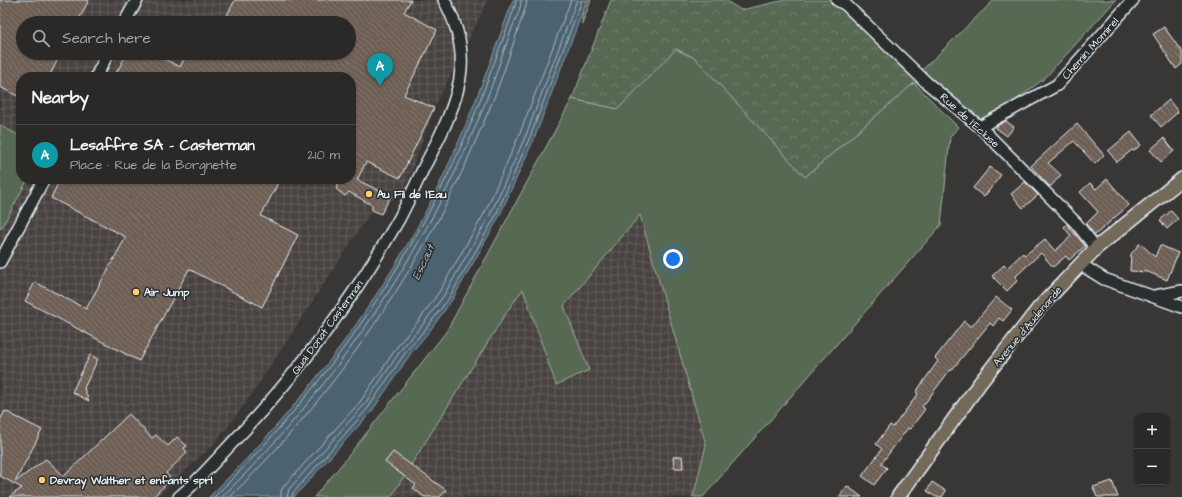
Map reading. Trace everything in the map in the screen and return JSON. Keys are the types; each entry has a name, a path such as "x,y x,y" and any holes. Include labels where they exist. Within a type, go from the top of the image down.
{"main road":[{"name":"Avenue d'Audenarde","path":"898,497 985,376 1040,308 1096,248 1182,179"}],"street":[{"path":"128,16 137,0"},
{"name":"Quai Donat Casterman","path":"179,497 193,485 250,426 302,364 353,292 399,218 441,133 458,91 461,69 461,41 454,18 444,0"},
{"name":"Rue de l'Ecluse","path":"837,0 846,6 927,83 980,127 1076,223 1096,248"},
{"name":"Chemin Momirel","path":"980,127 1057,84 1133,0"},
{"path":"98,72 104,60"},
{"path":"0,262 41,184"},
{"path":"1080,264 1104,279 1182,307"},
{"path":"1154,296 1182,291"}],"shaded area":[{"path":"0,0 488,0 434,108 403,195 372,210 258,385 231,423 215,443 157,497 0,497"},
{"path":"640,215 706,445 693,497 391,497 523,288 556,385 588,370 564,306"}],"green space":[{"path":"586,0 591,0 582,24 582,11"},
{"path":"611,0 725,0 741,10 785,0 833,0 927,83 914,83 805,177 695,58 676,49 618,109 572,99"},
{"path":"994,0 1116,0 1045,78 980,127 918,74"},
{"path":"675,49 699,60 805,177 914,83 958,127 950,137 941,225 703,497 693,497 706,445 640,215 564,306 589,370 556,385 523,289 508,310 391,497 314,497 338,469 446,332 572,99 618,109"},
{"path":"0,125 16,134 16,184 25,184 1,229"}],"water":[{"name":"Escaut","path":"513,0 587,0 534,139 498,219 452,300 411,353 372,411 294,497 209,497 271,432 329,362 356,325 405,248 427,209 452,158 494,53"}],"building":[{"path":"0,0 89,0 81,16 16,16 16,60 58,60 52,72 16,72 16,95 0,87"},
{"path":"235,0 411,0 404,12 437,30 404,95 434,108 400,178 366,162 357,180 391,196 381,214 372,210 372,205 349,192 345,196 336,189 338,184 356,184 356,72 117,72 123,60 166,60 180,67 184,60 356,60 356,16 227,16"},
{"path":"1164,27 1182,52 1182,64 1176,69 1153,34"},
{"path":"1169,100 1178,112 1161,127 1151,115"},
{"path":"1006,121 1014,127 1007,136 996,128 998,125"},
{"path":"1077,124 1104,155 1095,164 1074,141 1048,163 1061,175 1051,186 1049,186 1031,166"},
{"path":"1131,132 1141,145 1117,162 1108,151"},
{"path":"1164,138 1174,151 1161,162 1150,150"},
{"path":"990,167 1001,175 984,197 973,188"},
{"path":"1107,179 1129,205 1095,235 1086,224 1098,212 1080,192 1090,183 1096,189"},
{"path":"1025,182 1038,195 1023,208 1011,194"},
{"path":"58,184 277,184 261,216 298,235 262,307 189,269 139,361 25,301 35,282 86,309 126,237 51,198"},
{"path":"1171,211 1178,219 1167,229 1160,220"},
{"path":"1067,224 1085,246 1069,260 1066,256 1053,267 1041,253 1015,277 1018,280 1007,291 992,276 1004,265 1007,268 1023,253 1025,255 1045,239 1055,251 1071,236 1064,227"},
{"path":"1140,243 1155,257 1160,245 1178,253 1167,280 1148,272 1130,271 1131,254"},
{"path":"996,297 1012,310 1003,321 999,318 993,326 990,323 951,371 950,370 922,407 925,409 910,429 908,428 881,464 887,468 874,485 862,476 882,449 876,444 890,425 893,427 918,394 916,392 938,361 935,358 964,321 971,327"},
{"path":"90,355 98,359 84,388 89,401 72,392"},
{"path":"5,411 42,430 15,482 46,459 64,476 129,414 152,438 156,435 168,446 177,437 187,446 184,448 187,453 166,473 171,479 153,497 9,497 22,488 0,476 0,420"},
{"path":"393,452 446,490 440,497 424,497 413,488 416,485 385,462"},
{"path":"682,456 683,468 674,468 673,457"},
{"path":"1112,481 1118,497 1097,497 1093,487"},
{"path":"932,482 946,491 942,497 936,497 927,491"},
{"path":"847,486 862,497 839,497"}],"place":[{"name":"Lesaffre SA - Casterman","path":"380,86"},
{"name":"Au Fil de l'Eau","path":"369,194"},
{"name":"Air Jump","path":"136,292"},
{"name":"Devray Walther et enfants sprl","path":"42,480"}]}
